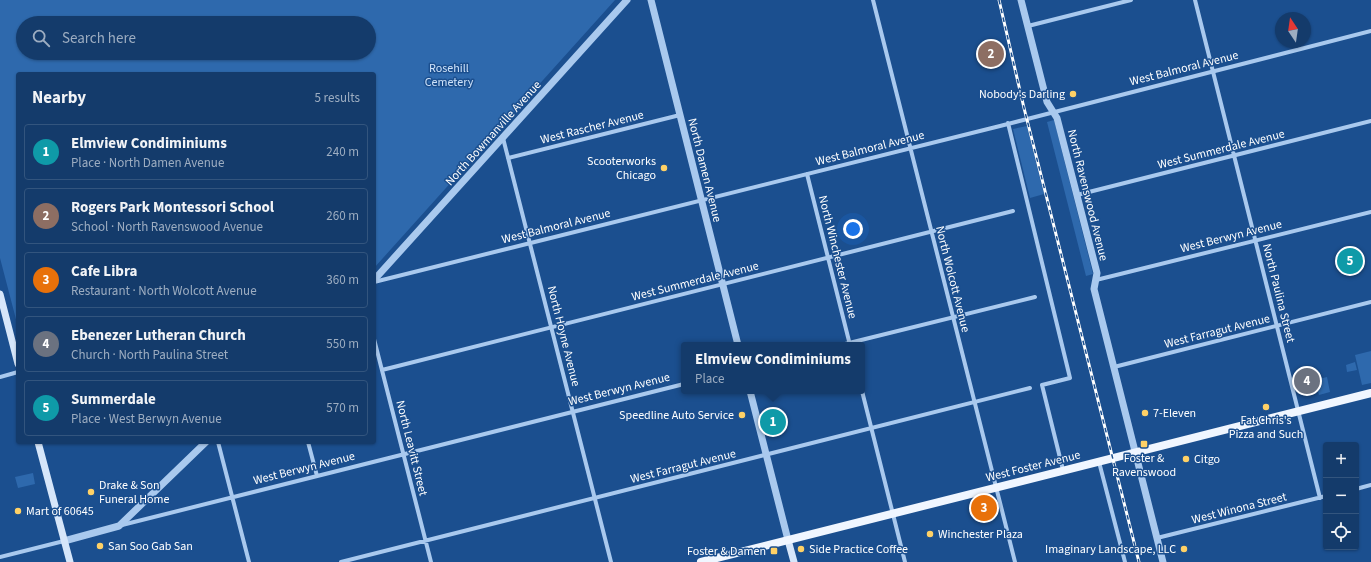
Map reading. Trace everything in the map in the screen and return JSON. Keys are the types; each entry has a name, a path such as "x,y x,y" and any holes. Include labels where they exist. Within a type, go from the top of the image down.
{"main road":[{"path":"0,294 16,356"},
{"name":"West Foster Avenue","path":"701,562 1371,393"},
{"path":"39,444 70,562"},
{"path":"788,540 794,562"}],"street":[{"name":"North Bowmanville Avenue","path":"376,279 627,0"},
{"name":"North Damen Avenue","path":"651,0 737,342"},
{"name":"North Wolcott Avenue","path":"873,0 1015,562"},
{"name":"North Ravenswood Avenue","path":"1021,0 1047,102 1057,118 1097,273 1094,289 1163,562"},
{"path":"1028,26 1131,0"},
{"name":"North Paulina Street","path":"1195,0 1320,498"},
{"name":"West Balmoral Avenue","path":"376,281 807,174 1371,31"},
{"name":"West Rascher Avenue","path":"508,158 680,115"},
{"name":"West Summerdale Avenue","path":"1077,195 1371,121"},
{"path":"1008,123 1070,378 1042,385 1063,471"},
{"name":"North Hoyne Avenue","path":"503,138 611,562"},
{"name":"North Winchester Avenue","path":"807,174 849,342"},
{"name":"West Summerdale Avenue","path":"382,370 1014,211"},
{"name":"West Berwyn Avenue","path":"1096,280 1371,212"},
{"path":"858,342 1034,296"},
{"name":"West Farragut Avenue","path":"1114,367 1371,302"},
{"name":"North Leavitt Street","path":"376,347 431,562"},
{"path":"0,377 16,373"},
{"name":"West Berwyn Avenue","path":"0,557 681,385"},
{"name":"West Farragut Avenue","path":"341,562 1030,388"},
{"path":"751,394 788,540"},
{"path":"863,394 905,562"},
{"path":"119,526 204,444"},
{"path":"219,444 249,562"},
{"path":"309,444 317,476"},
{"path":"1099,462 1125,562"},
{"path":"1359,488 1371,485"},
{"name":"West Winona Street","path":"1157,538 1323,497"}],"green space":[{"name":"Rosehill Cemetery","path":"0,0 615,0 376,266 376,72 16,72 16,319 0,258"},
{"path":"1054,120 1093,274 1086,276 1047,122"},
{"path":"1027,126 1044,194 1030,198 1013,129"},
{"path":"1371,351 1371,383 1362,385 1355,355"},
{"path":"1355,362 1357,370 1347,372 1346,365"},
{"path":"1327,377 1330,392 1319,395 1315,380"},
{"path":"33,473 35,484 18,488 15,477"}],"railway":[{"path":"999,0 1024,108 1139,562"}],"place":[{"name":"Rogers Park Montessori School","path":"991,54"},
{"name":"Nobody's Darling","path":"1073,94"},
{"name":"Scooterworks Chicago","path":"664,168"},
{"name":"Summerdale","path":"1350,261"},
{"name":"Ebenezer Lutheran Church","path":"1307,381"},
{"name":"Fat Chris's Pizza and Such","path":"1266,407"},
{"name":"7-Eleven","path":"1145,413"},
{"name":"Speedline Auto Service","path":"742,415"},
{"name":"Elmview Condiminiums","path":"773,422"},
{"name":"Foster & Ravenswood","path":"1144,444"},
{"name":"Citgo","path":"1186,459"},
{"name":"Drake & Son Funeral Home","path":"91,492"},
{"name":"Cafe Libra","path":"984,508"},
{"name":"Mart of 60645","path":"18,511"},
{"name":"Winchester Plaza","path":"930,534"},
{"name":"San Soo Gab San","path":"100,546"},
{"name":"Side Practice Coffee","path":"801,549"},
{"name":"Imaginary Landscape, LLC","path":"1184,549"},
{"name":"Foster & Damen","path":"774,551"}]}
